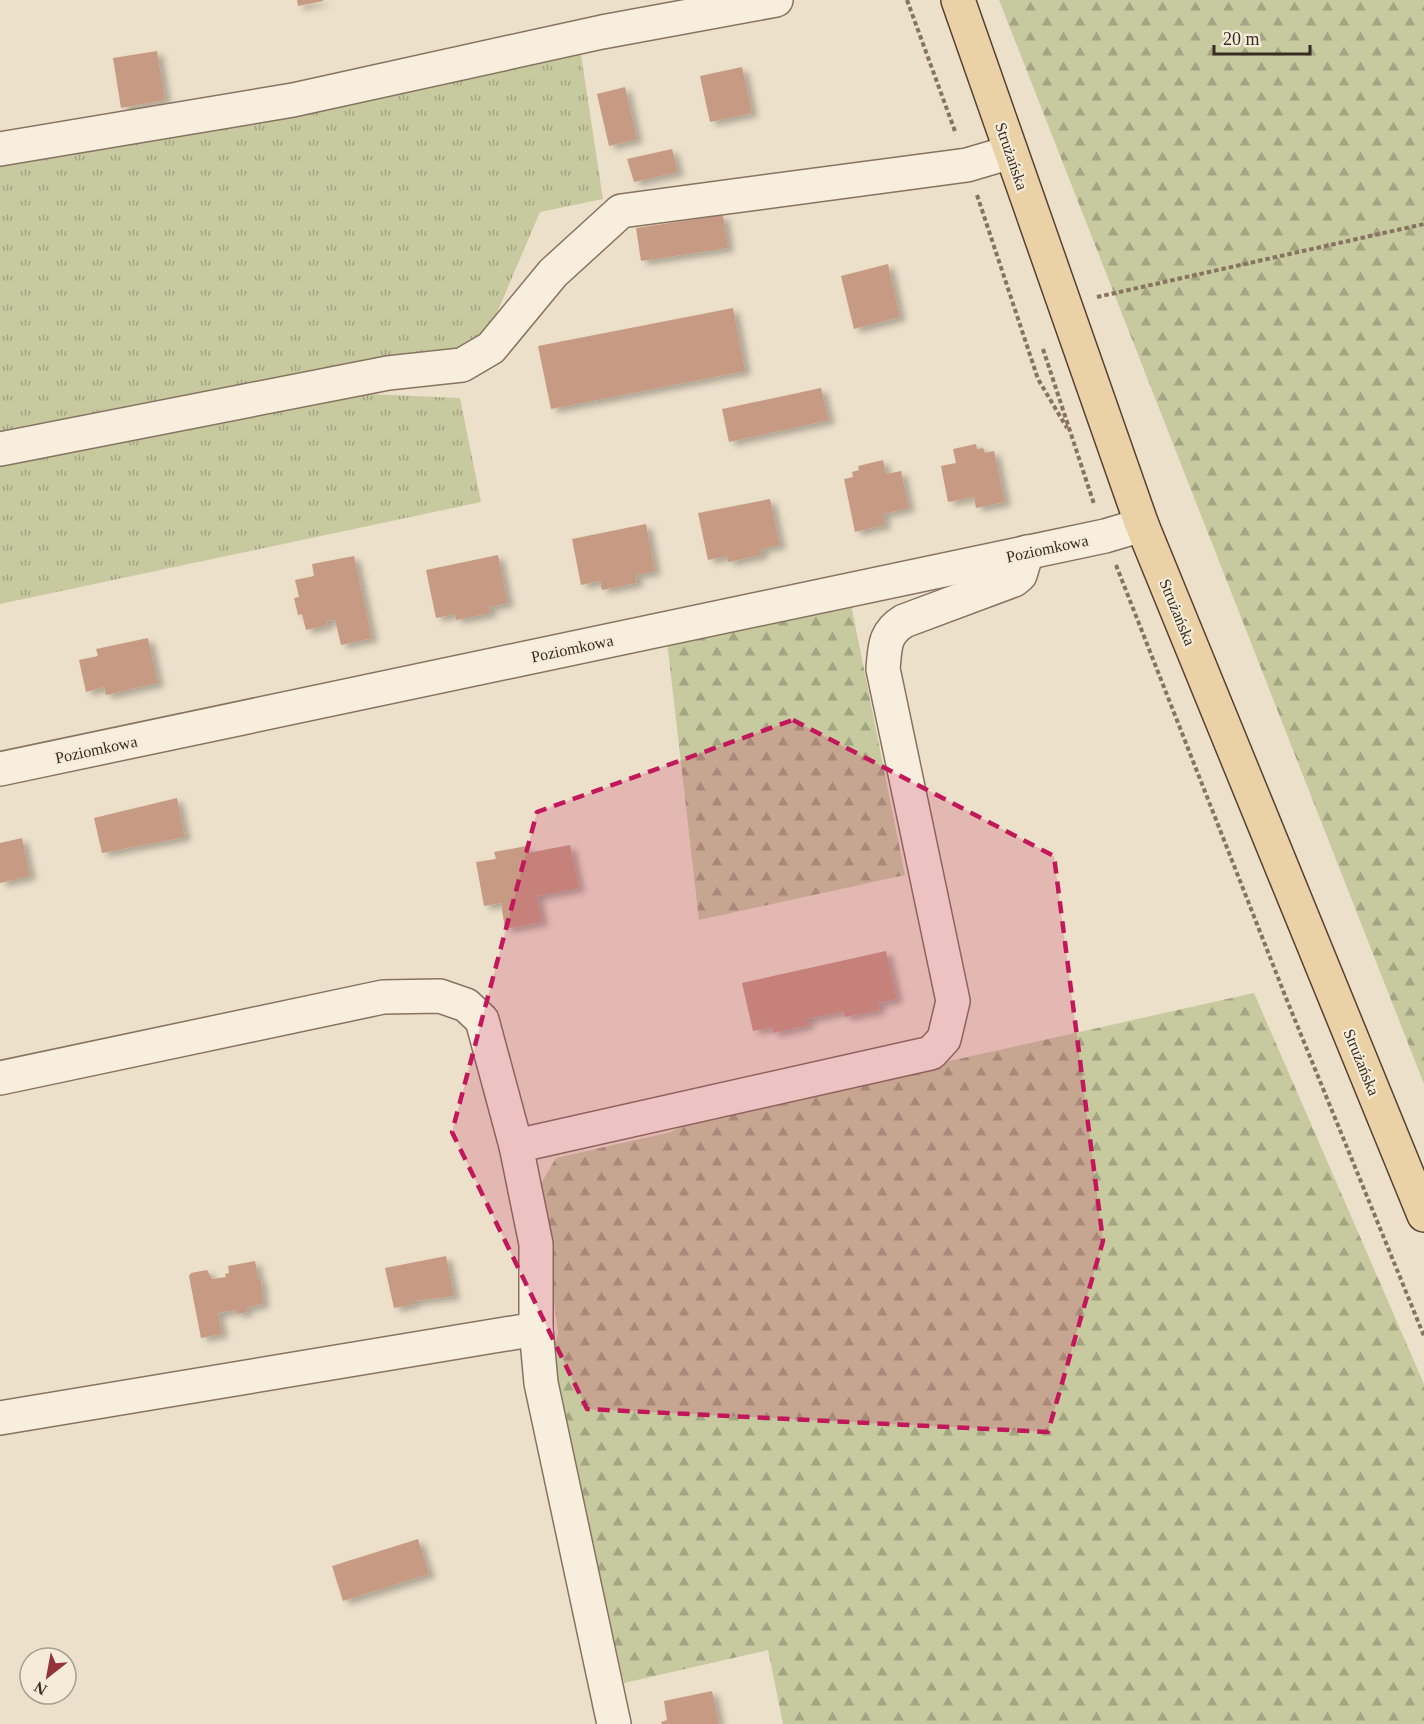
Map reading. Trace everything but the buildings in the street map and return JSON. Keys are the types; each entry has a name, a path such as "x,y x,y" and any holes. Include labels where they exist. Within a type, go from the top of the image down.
{"main road":[{"name":"Strużańska","path":"958,0 1142,525 1424,1215"}],"street":[{"path":"0,149 314,96 602,32 776,0"},
{"path":"0,449 388,373 462,365 491,348 553,273 621,211 967,165 1011,152"},
{"name":"Poziomkowa","path":"0,769 1105,536 1142,525"},
{"path":"516,1146 931,1053 944,1040 950,1020 952,1001 883,669 885,639 893,627 904,621 1014,580 1020,575 1027,552"},
{"path":"0,1078 383,997 440,996 466,1005 482,1020 516,1146 536,1244 536,1329 541,1383 614,1724"},
{"path":"0,1418 536,1329"}],"path":[{"path":"907,0 967,165 1038,379 1072,437 1105,536 1286,998 1424,1336"},
{"path":"1089,299 1424,224"}],"highlighted area":[{"path":"793,720 1054,856 1103,1241 1048,1432 587,1409 452,1132 537,812"}],"green space":[{"path":"999,0 1424,0 1424,1084"},
{"path":"580,48 603,199 540,212 487,336 439,355 368,394 460,398 481,502 0,604 0,167 362,98"},
{"path":"851,604 905,875 699,920 667,641"},
{"path":"1254,993 1424,1384 1424,1724 783,1724 768,1650 624,1683 548,1365 558,1334 540,1185 556,1158 671,1132 703,1116"}]}
